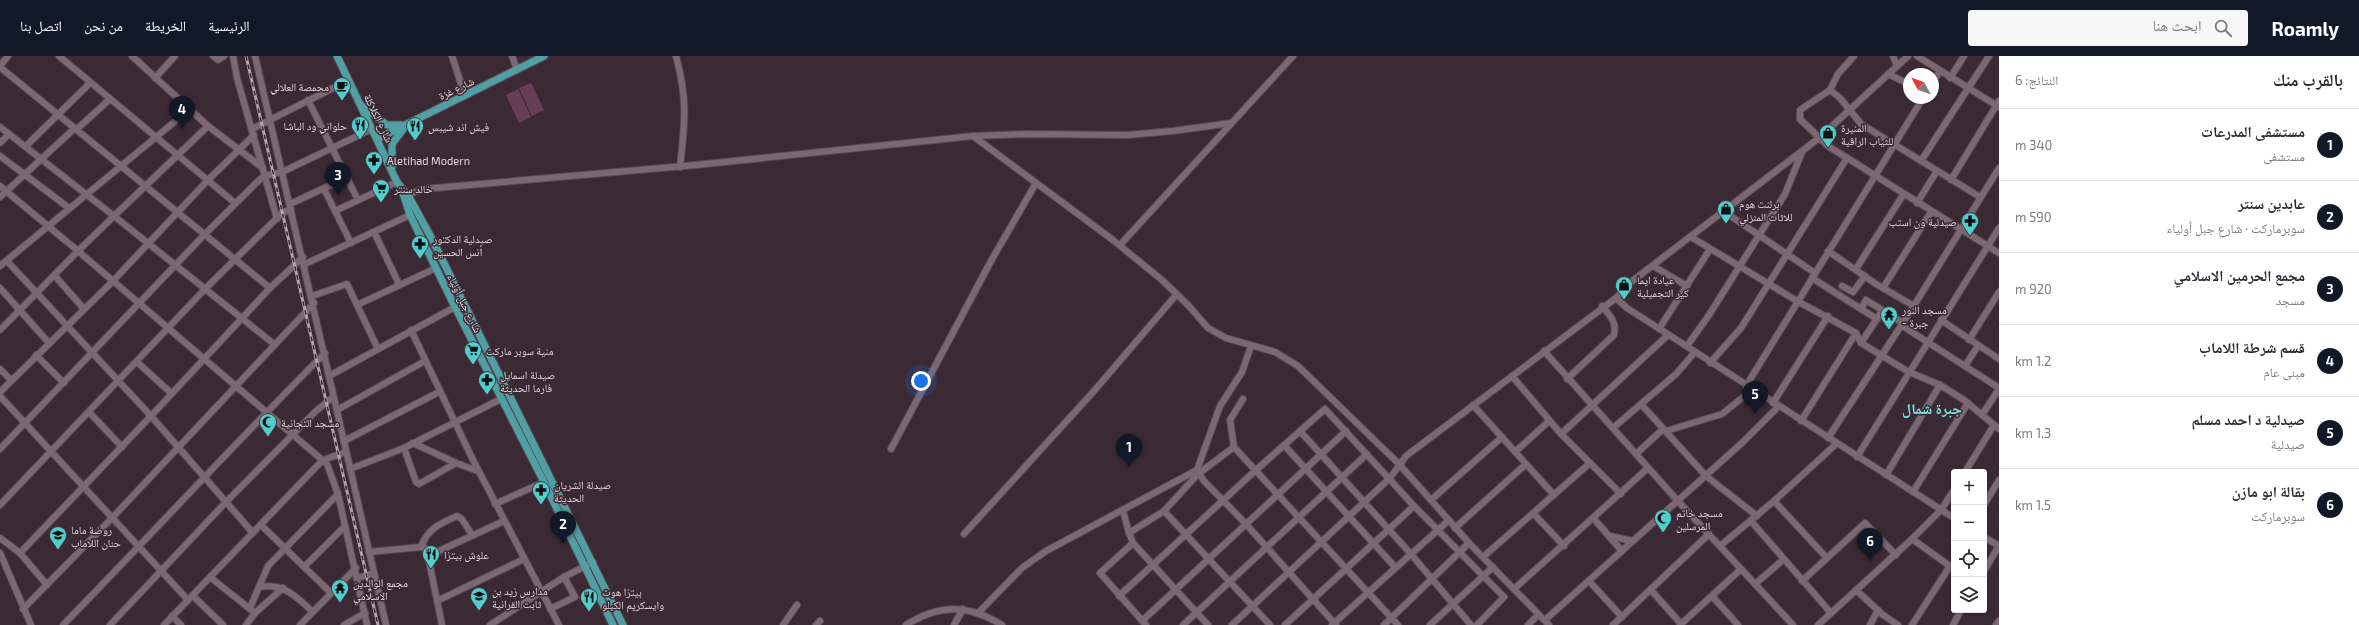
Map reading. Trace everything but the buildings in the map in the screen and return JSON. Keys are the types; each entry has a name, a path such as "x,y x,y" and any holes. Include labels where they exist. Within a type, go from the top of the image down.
{"main road":[{"name":"شارع الكلاكلة","path":"337,56 397,182 404,193"},
{"name":"شارع غزة","path":"377,139 544,56"},
{"path":"359,104 387,125 407,124"},
{"path":"393,171 392,144 407,124"},
{"name":"شارع جبل أولياء","path":"404,193 410,215 501,399 544,482 613,625"},
{"name":"شارع جبل أولياء","path":"404,193 432,239 623,625"}],"street":[{"path":"8,56 0,66 270,288"},
{"path":"59,56 235,203"},
{"path":"132,56 208,126 263,168"},
{"path":"155,78 176,56"},
{"path":"213,56 218,60 224,56"},
{"path":"233,56 264,176 277,219"},
{"path":"255,56 314,303 333,397 386,625"},
{"path":"452,56 465,96"},
{"path":"512,56 517,70"},
{"path":"676,56 684,87 686,115 680,167"},
{"path":"1120,245 1292,56"},
{"path":"1854,56 1838,74 1830,90 1805,107 1799,115 1800,118 1819,138 1847,158 1931,212 1999,253"},
{"path":"1893,56 1897,66"},
{"path":"1232,625 1390,478 1406,456 1602,306 1616,298 1652,266 1802,152 1850,110 1907,56"},
{"path":"1916,56 1968,89 1998,105 1951,180"},
{"path":"1950,78 1964,56"},
{"path":"1921,161 1989,56"},
{"path":"1888,74 1903,81"},
{"path":"252,129 349,80"},
{"path":"26,146 90,83"},
{"path":"1830,90 1850,110 1861,124 1980,197"},
{"path":"0,197 110,99"},
{"path":"308,100 358,200"},
{"path":"1636,454 1665,430 1722,414 1749,388 1797,301 1919,104"},
{"path":"0,266 155,136 190,109"},
{"path":"404,193 424,189 680,167 974,136 1027,134 1127,134 1173,131 1231,123"},
{"path":"0,330 78,251 208,126"},
{"path":"0,127 87,193 147,244 274,344"},
{"path":"0,450 205,234 264,176 282,172 372,129"},
{"path":"0,143 9,134"},
{"path":"0,392 113,280 207,181 254,136"},
{"path":"974,136 1120,245 1177,294 1208,328 1226,338 1275,352 1298,366 1399,464 1469,543 1547,623 1589,581 1677,500 1749,437 1776,405 1828,316"},
{"path":"1687,346 1785,194 1802,152"},
{"path":"0,156 69,208"},
{"path":"1710,363 1737,334 1847,158"},
{"path":"1828,438 1881,354 1914,306 1960,229 1999,168"},
{"path":"1917,203 1937,171"},
{"path":"0,505 170,328 205,289 277,219 290,207 346,178"},
{"path":"335,211 397,182"},
{"path":"891,449 991,261 1036,183"},
{"path":"0,186 170,328 267,411 323,460 330,468 338,494 344,526 356,568 367,625"},
{"path":"324,189 351,243"},
{"path":"1856,269 1903,194"},
{"path":"1723,211 1786,254 1813,276 1877,319"},
{"path":"1883,288 1931,212"},
{"path":"305,264 410,215"},
{"path":"1857,457 1940,320 1999,228"},
{"path":"374,232 399,284"},
{"path":"1691,237 1797,301 1856,332 1861,343 1909,372 1940,385 1968,403 1997,427 1967,469"},
{"path":"1659,329 1710,249"},
{"path":"1828,251 1883,288 1914,306"},
{"path":"20,552 122,447 241,318 303,257"},
{"path":"7,261 151,416 253,533"},
{"path":"1652,266 1687,286"},
{"path":"357,305 399,284 436,268"},
{"path":"55,276 84,309"},
{"path":"1842,286 1853,292 1865,276"},
{"path":"312,296 346,283 378,349"},
{"path":"0,288 49,343"},
{"path":"1969,340 1999,292"},
{"path":"964,534 1094,391 1177,294"},
{"path":"1616,298 1623,305 1668,336 1687,346 1710,363 1951,516"},
{"path":"1861,308 1866,300 1999,389 1982,415"},
{"path":"23,609 112,518 235,385 314,303"},
{"path":"1567,379 1614,335 1616,328 1614,320 1602,306"},
{"path":"329,376 410,330 455,307"},
{"path":"1861,343 1882,311"},
{"path":"1940,320 1978,346 1998,356"},
{"path":"410,330 495,504 558,625"},
{"path":"1801,421 1856,332"},
{"path":"1561,434 1668,336"},
{"path":"1129,533 1164,511 1198,472 1220,406 1242,372 1251,346"},
{"path":"1965,366 1978,346"},
{"path":"1544,351 1567,379 1793,625"},
{"path":"1613,428 1676,374 1695,352"},
{"path":"63,625 139,548 267,411 325,353"},
{"path":"36,355 64,383"},
{"path":"337,410 425,361"},
{"path":"137,362 171,393"},
{"path":"0,369 11,380"},
{"path":"1512,376 1561,434 1621,494"},
{"path":"1886,475 1940,385"},
{"path":"344,441 439,392"},
{"path":"0,396 161,571 190,598 223,625"},
{"path":"110,625 292,434 333,397"},
{"path":"350,469 404,448 413,442 501,399"},
{"path":"1243,400 1230,420 1234,447 1398,625"},
{"path":"1913,492 1968,403"},
{"path":"1641,404 1706,476 1756,516"},
{"path":"1473,406 1554,495"},
{"path":"1119,596 1256,470 1325,409 1390,478 1414,506 1504,597 1477,625"},
{"path":"89,412 122,447"},
{"path":"1515,452 1549,421"},
{"path":"1300,431 1410,553 1471,625"},
{"path":"1133,542 1100,574 1144,623 1175,590 1346,431"},
{"path":"1431,500 1502,437"},
{"path":"413,442 456,463 478,470"},
{"path":"1720,546 1774,501 1836,444"},
{"path":"1284,445 1395,567"},
{"path":"979,612 1022,568 1046,551 1198,472 1234,447"},
{"path":"404,448 416,482 419,484 456,463"},
{"path":"164,625 323,460 346,452"},
{"path":"1183,625 1367,454"},
{"path":"1483,557 1534,514 1590,463"},
{"path":"1456,528 1526,464"},
{"path":"1514,589 1594,519 1648,468"},
{"path":"1198,472 1267,547 1334,624 1410,553 1449,520"},
{"path":"1987,500 1999,480"},
{"path":"495,504 544,482"},
{"path":"246,625 253,610 259,587 268,566 338,494"},
{"path":"1818,625 1896,555 1942,510 1951,495"},
{"path":"1774,501 1827,558"},
{"path":"1285,625 1346,567 1414,506"},
{"path":"1123,511 1133,542 1208,625"},
{"path":"1164,511 1270,625"},
{"path":"1534,514 1564,546"},
{"path":"421,547 424,537 431,530 457,516 462,519 472,535"},
{"path":"1594,519 1622,551"},
{"path":"428,556 504,521"},
{"path":"1751,521 1783,560 1831,613"},
{"path":"1802,581 1865,523 1896,555"},
{"path":"261,525 305,566 330,592"},
{"path":"305,566 344,526"},
{"path":"1613,625 1709,534"},
{"path":"1609,536 1633,541"},
{"path":"0,538 20,552 47,585"},
{"path":"1912,539 1951,566"},
{"path":"1987,539 1999,546 1987,566"},
{"path":"1384,625 1469,543"},
{"path":"369,552 421,547 425,548 428,556 442,625"},
{"path":"0,553 31,625"},
{"path":"437,601 524,559"},
{"path":"1755,584 1783,560"},
{"path":"490,625 564,576 593,562"},
{"path":"1430,625 1493,567"},
{"path":"300,625 330,592 356,568"},
{"path":"1912,625 1951,568"},
{"path":"1651,590 1681,624 1741,569"},
{"path":"358,578 374,573"},
{"path":"550,609 575,597 564,576"},
{"path":"210,577 253,610"},
{"path":"1589,581 1622,617"},
{"path":"259,587 273,586 283,588 312,611"},
{"path":"253,610 283,588"},
{"path":"1856,590 1878,610 1898,625"},
{"path":"1712,596 1738,625"},
{"path":"783,625 798,605"},
{"path":"954,625 963,609"},
{"path":"906,625 936,611 963,609 979,612 1000,625"},
{"path":"1870,625 1878,610"},
{"path":"344,625 364,613"},
{"path":"1953,625 1959,613"},
{"path":"1528,625 1538,615"},
{"path":"172,616 181,625"},
{"path":"1996,625 1999,620"}],"shaded area":[{"path":"531,83 544,110 532,116 519,88"},
{"path":"518,89 531,117 519,123 506,95"}],"railway":[{"path":"246,56 378,625"}],"place":[{"name":"محمصة العلالي","path":"342,101"},
{"name":"قسم شرطة اللاماب","path":"182,129"},
{"name":"حلواني ود الباشا","path":"360,140"},
{"name":"فيش اند شيبس","path":"415,141"},
{"name":"المنيرة للثياب الراقية","path":"1828,148"},
{"name":"Aletihad Modern","path":"374,175"},
{"name":"مجمع الحرمين الاسلامي","path":"338,195"},
{"name":"خالد سنتر","path":"381,203"},
{"name":"برلنت هوم للاثاث المنزلي","path":"1726,224"},
{"name":"صيدلية ون استب","path":"1970,236"},
{"name":"صيدلية الدكتور أنس الحسين","path":"420,259"},
{"name":"عيادة ايما كير التجميلية","path":"1624,300"},
{"name":"مسجد النور - جبرة","path":"1889,330"},
{"name":"منية سوبر ماركت","path":"473,365"},
{"name":"صيدلة اسمايل فارما الحديثة","path":"487,395"},
{"name":"صيدلية د احمد مسلم","path":"1755,414"},
{"name":"مسجد التجانية","path":"268,437"},
{"name":"مستشفى المدرعات","path":"1129,467"},
{"name":"صيدلة الشريان الحديثة","path":"541,505"},
{"name":"مسجد خاتم المرسلين","path":"1663,533"},
{"name":"عابدين سنتر","path":"563,544"},
{"name":"روضة ماما حنان اللاماب","path":"58,550"},
{"name":"بقالة ابو مازن","path":"1870,561"},
{"name":"علوش بيتزا","path":"431,569"},
{"name":"مجمع الوالدين الاسلامي","path":"340,603"},
{"name":"مدارس زيد بن ثابت القرانية","path":"479,611"},
{"name":"بيتزا هوت وايسكريم الكيلو","path":"589,612"}],"district":[{"name":"جبرة شمال","path":"1932,408"}]}
